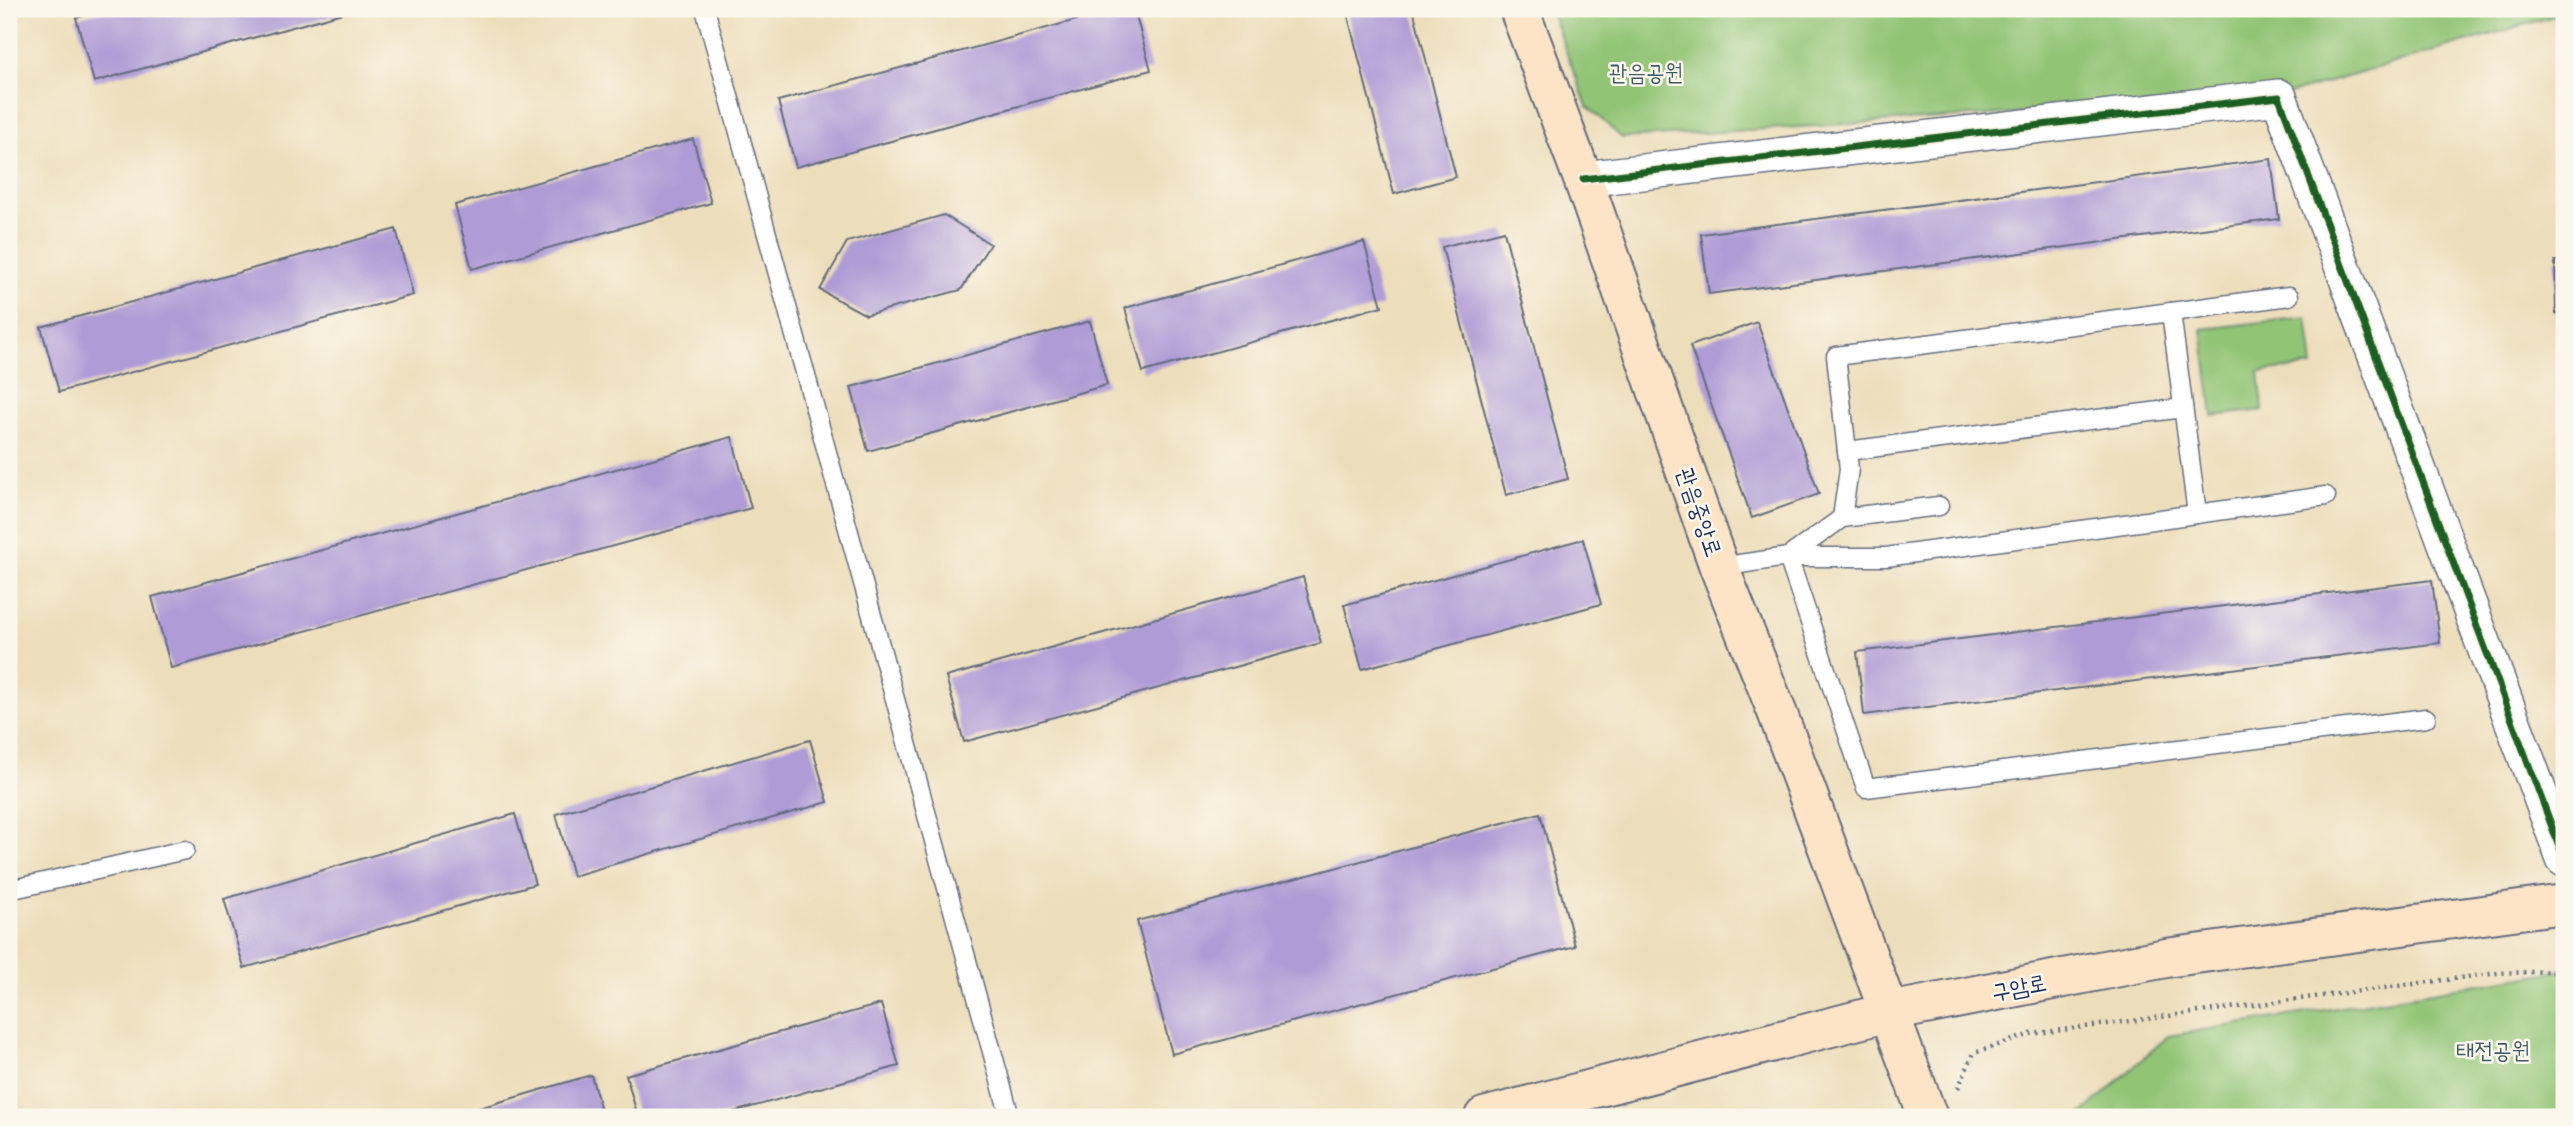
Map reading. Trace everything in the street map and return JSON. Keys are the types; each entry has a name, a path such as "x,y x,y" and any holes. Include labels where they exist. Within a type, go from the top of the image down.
{"main road":[{"name":"관음중앙로","path":"1520,9 1583,179 1719,568 1777,712 1889,1012 1941,1106"},
{"name":"구암로","path":"1484,1117 1889,1012 2166,958 2564,904"}],"street":[{"path":"1583,179 2279,97 2564,859"}],"lane":[{"path":"705,9 1010,1117"},
{"path":"1842,518 1849,469 1836,356 2289,296"},
{"path":"2171,312 2197,514"},
{"path":"1847,451 2183,408"},
{"path":"1719,568 1788,556 1885,557 2326,496"},
{"path":"1788,556 1842,518 1938,506"},
{"path":"1788,556 1866,788 2426,718"},
{"path":"9,890 185,850"}],"path":[{"path":"1941,1106 1974,1053 2031,1034 2498,973 2564,971"}],"green space":[{"name":"관음공원","path":"1550,9 2564,9 2564,13 2279,97 1622,138 1587,106"},
{"path":"2307,317 2313,366 2259,372 2263,410 2213,416 2202,329"},
{"name":"태전공원","path":"2564,970 2564,1117 2078,1117 2168,1036"}],"building":[{"path":"109,9 350,11 94,82 76,18"},
{"path":"1117,9 1134,9 1151,70 796,167 778,101"},
{"path":"1346,9 1413,9 1456,177 1394,194"},
{"path":"693,139 711,203 472,269 455,205"},
{"path":"2271,159 2279,219 1709,294 1701,234"},
{"path":"944,215 990,244 961,290 866,315 820,290 847,242"},
{"path":"396,229 413,295 59,392 41,327"},
{"path":"1504,231 1568,479 1506,495 1442,247"},
{"path":"1364,242 1382,306 1143,372 1125,308"},
{"path":"2555,261 2564,261 2564,313 2556,314"},
{"path":"1090,321 1107,385 868,451 851,387"},
{"path":"1757,322 1819,494 1752,518 1690,346"},
{"path":"732,437 751,508 171,668 152,597"},
{"path":"1583,539 1601,604 1362,669 1344,605"},
{"path":"1303,577 1321,643 964,742 946,677"},
{"path":"2432,580 2440,643 1864,715 1857,652"},
{"path":"810,740 828,802 573,876 556,814"},
{"path":"1540,813 1575,946 1172,1054 1137,921"},
{"path":"515,814 535,884 244,968 224,899"},
{"path":"881,1004 899,1066 715,1117 638,1117 626,1075"},
{"path":"591,1075 603,1117 449,1117"}],"cycle path":[{"path":"1583,179 2279,97 2564,859"}]}
